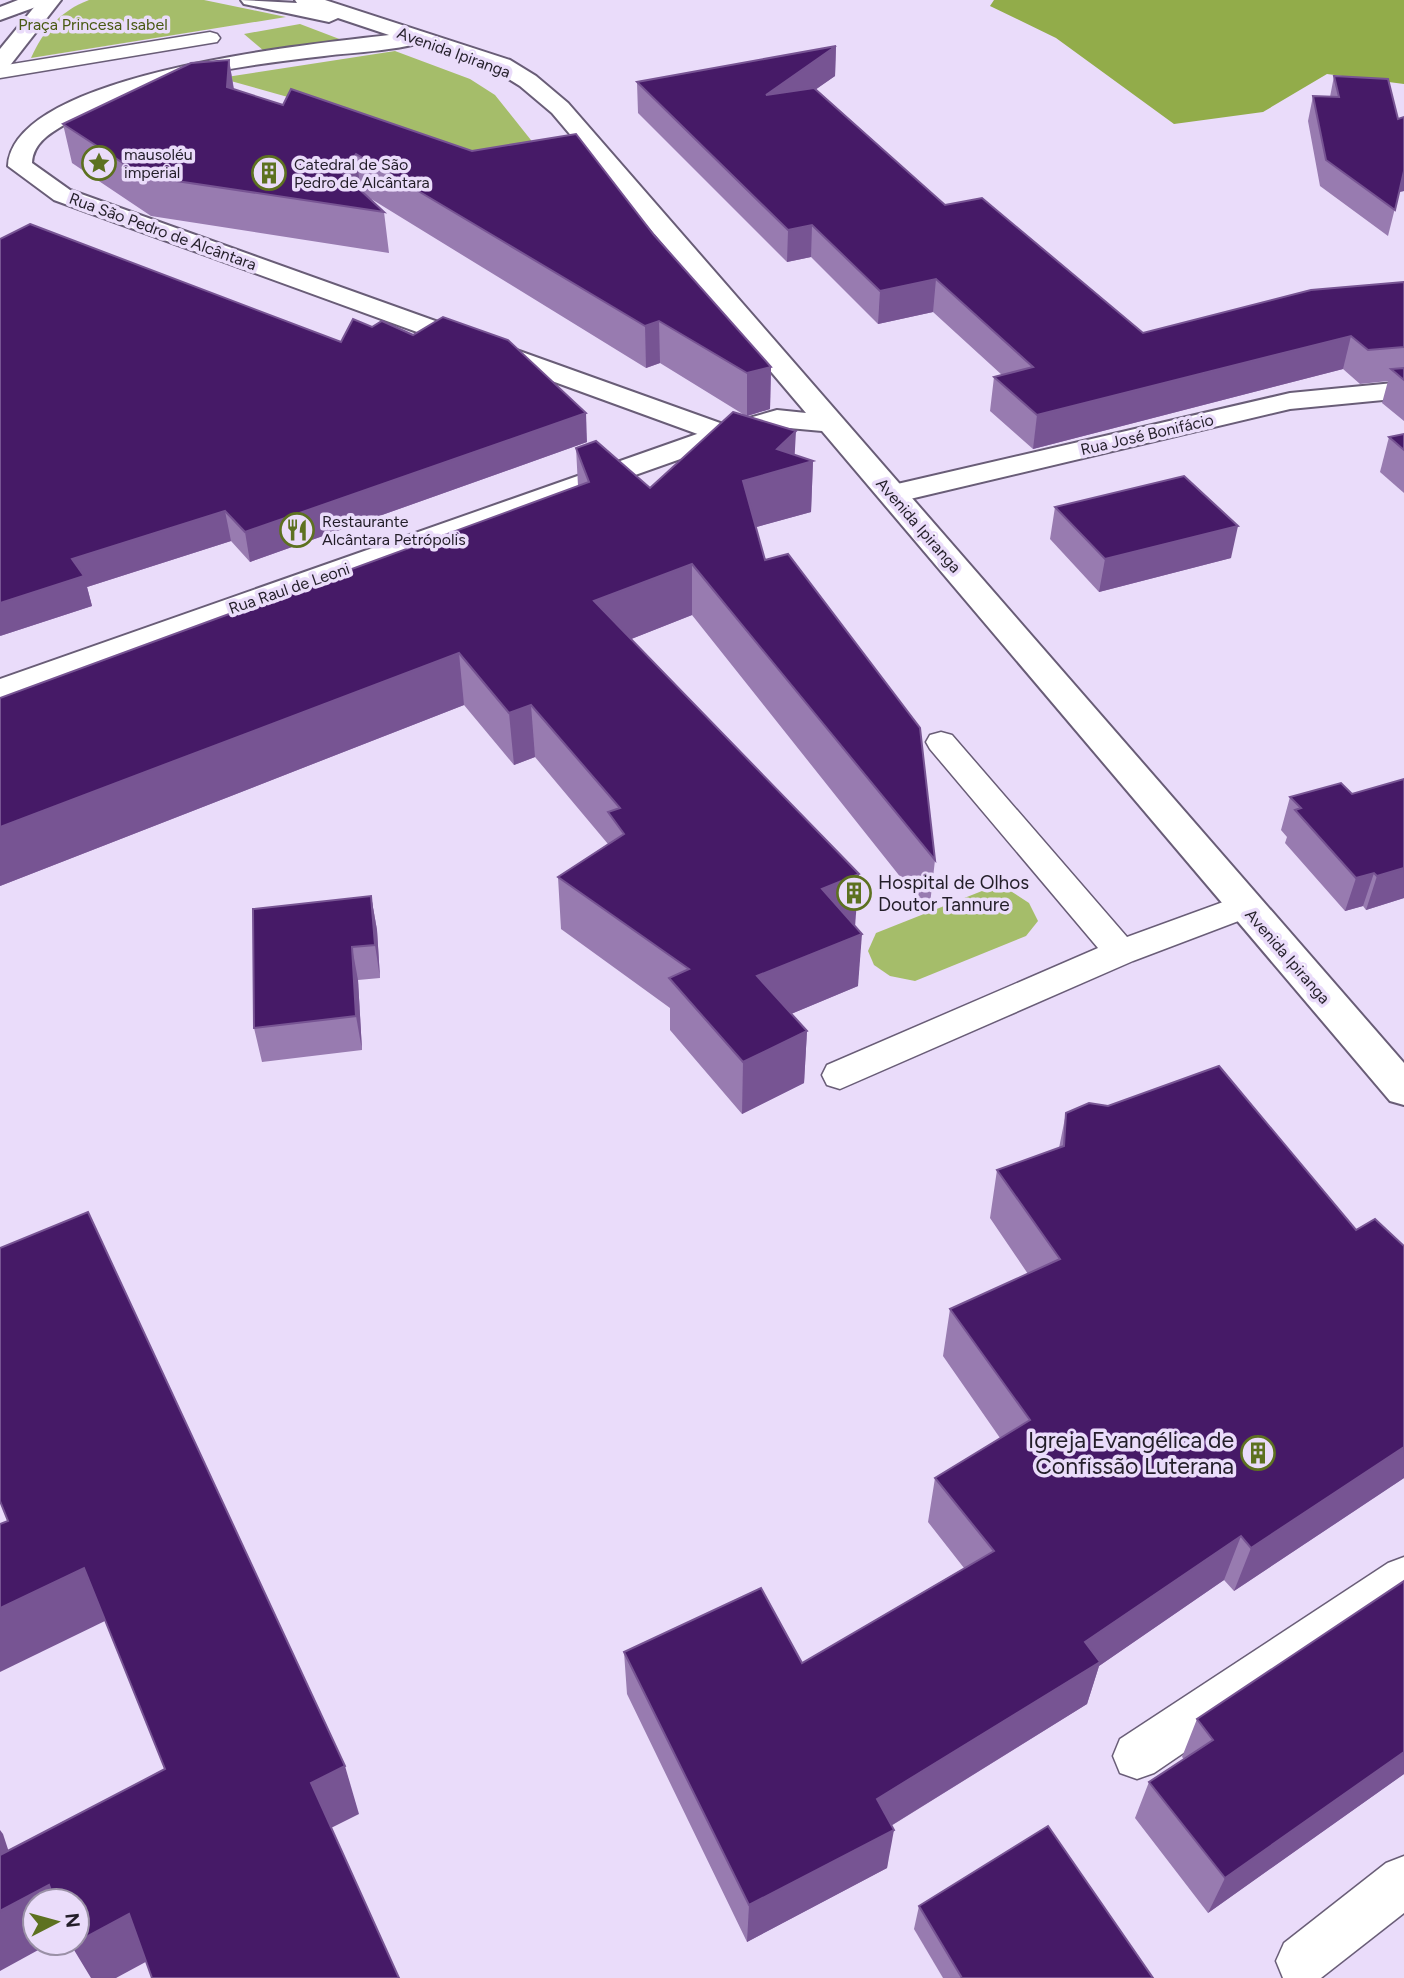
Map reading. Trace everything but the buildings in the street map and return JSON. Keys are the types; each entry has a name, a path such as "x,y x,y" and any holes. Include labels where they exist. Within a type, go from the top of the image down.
{"main road":[{"path":"0,14 37,0"},
{"path":"0,63 51,0"},
{"name":"Avenida Ipiranga","path":"251,0 386,27"},
{"name":"Avenida Ipiranga","path":"305,0 502,65 528,81 560,108 1404,1090"},
{"name":"Rua São Pedro de Alcântara","path":"417,38 204,68 116,89 77,105 29,139 19,153 20,166 62,195 724,435"},
{"path":"777,418 799,386"},
{"name":"Rua José Bonifácio","path":"893,494 1290,401 1404,390"},
{"name":"Rua Raul de Leoni","path":"0,690 777,418 832,424"}],"lane":[{"path":"0,72 210,38"},
{"path":"941,742 1121,952"},
{"path":"840,1075 1121,952 1245,906"},
{"path":"1136,1756 1404,1578"},
{"path":"1302,1961 1404,1881"}],"green space":[{"name":"Praça Princesa Isabel","path":"89,0 204,0 286,17 31,58 41,39 61,16"},
{"path":"994,0 1404,0 1404,84 1327,74 1263,112 1174,124 1056,38 990,6"},
{"path":"300,24 342,40 264,51 244,34"},
{"path":"395,51 470,79 495,95 554,169 461,184 430,137 220,78"},
{"path":"1009,890 1029,903 1038,921 1026,936 915,981 890,976 874,965 868,951 876,933 982,891"}],"place":[{"name":"mausoléu imperial","path":"99,163"},
{"name":"Catedral de São Pedro de Alcântara","path":"269,173"},
{"name":"Restaurante Alcântara Petrópolis","path":"297,530"},
{"name":"Hospital de Olhos Doutor Tannure","path":"854,893"},
{"name":"Igreja Evangélica de Confissão Luterana","path":"1258,1453"}]}
